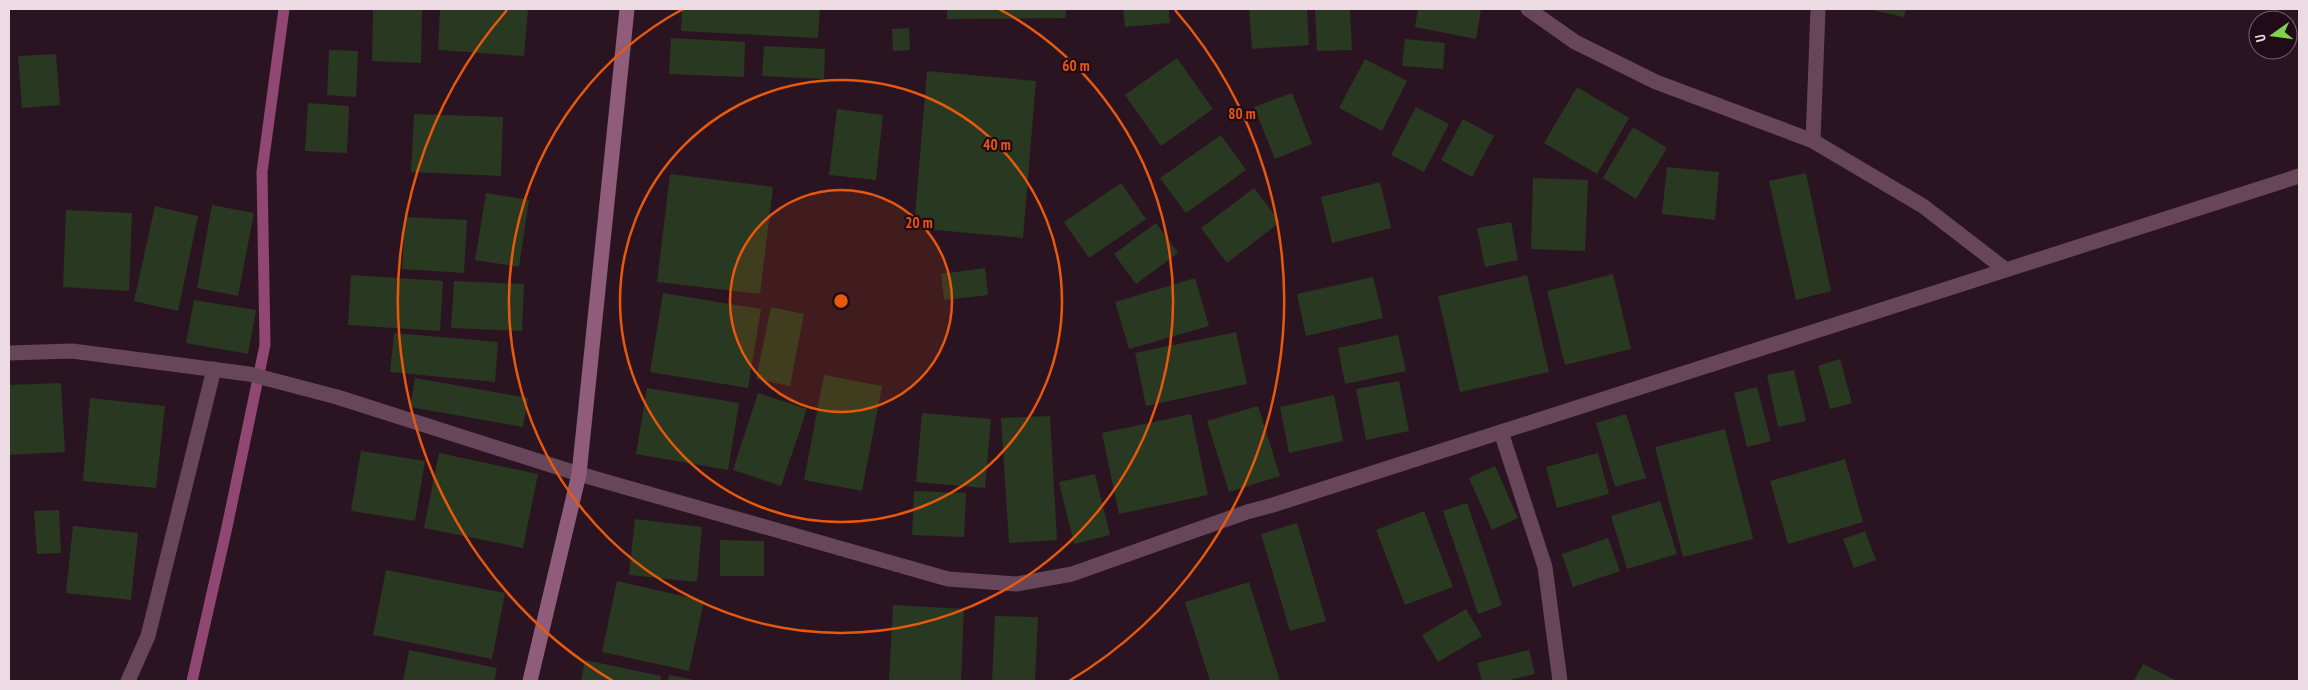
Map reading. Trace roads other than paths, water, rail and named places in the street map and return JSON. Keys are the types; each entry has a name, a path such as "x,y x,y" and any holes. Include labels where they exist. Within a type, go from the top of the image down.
{"street":[{"path":"530,681 579,474 628,9"},
{"path":"1528,9 1575,42 1656,82 1813,141 1923,206 2006,270"},
{"path":"1813,141 1818,9"},
{"path":"9,353 72,351 249,374 337,397 579,474 948,579 1016,584 1072,574 1247,512 2299,176"},
{"path":"128,681 148,636 214,369"},
{"path":"1501,432 1545,567 1560,681"}],"waterway":[{"path":"192,681 227,527 265,345 262,172 284,9"}]}
